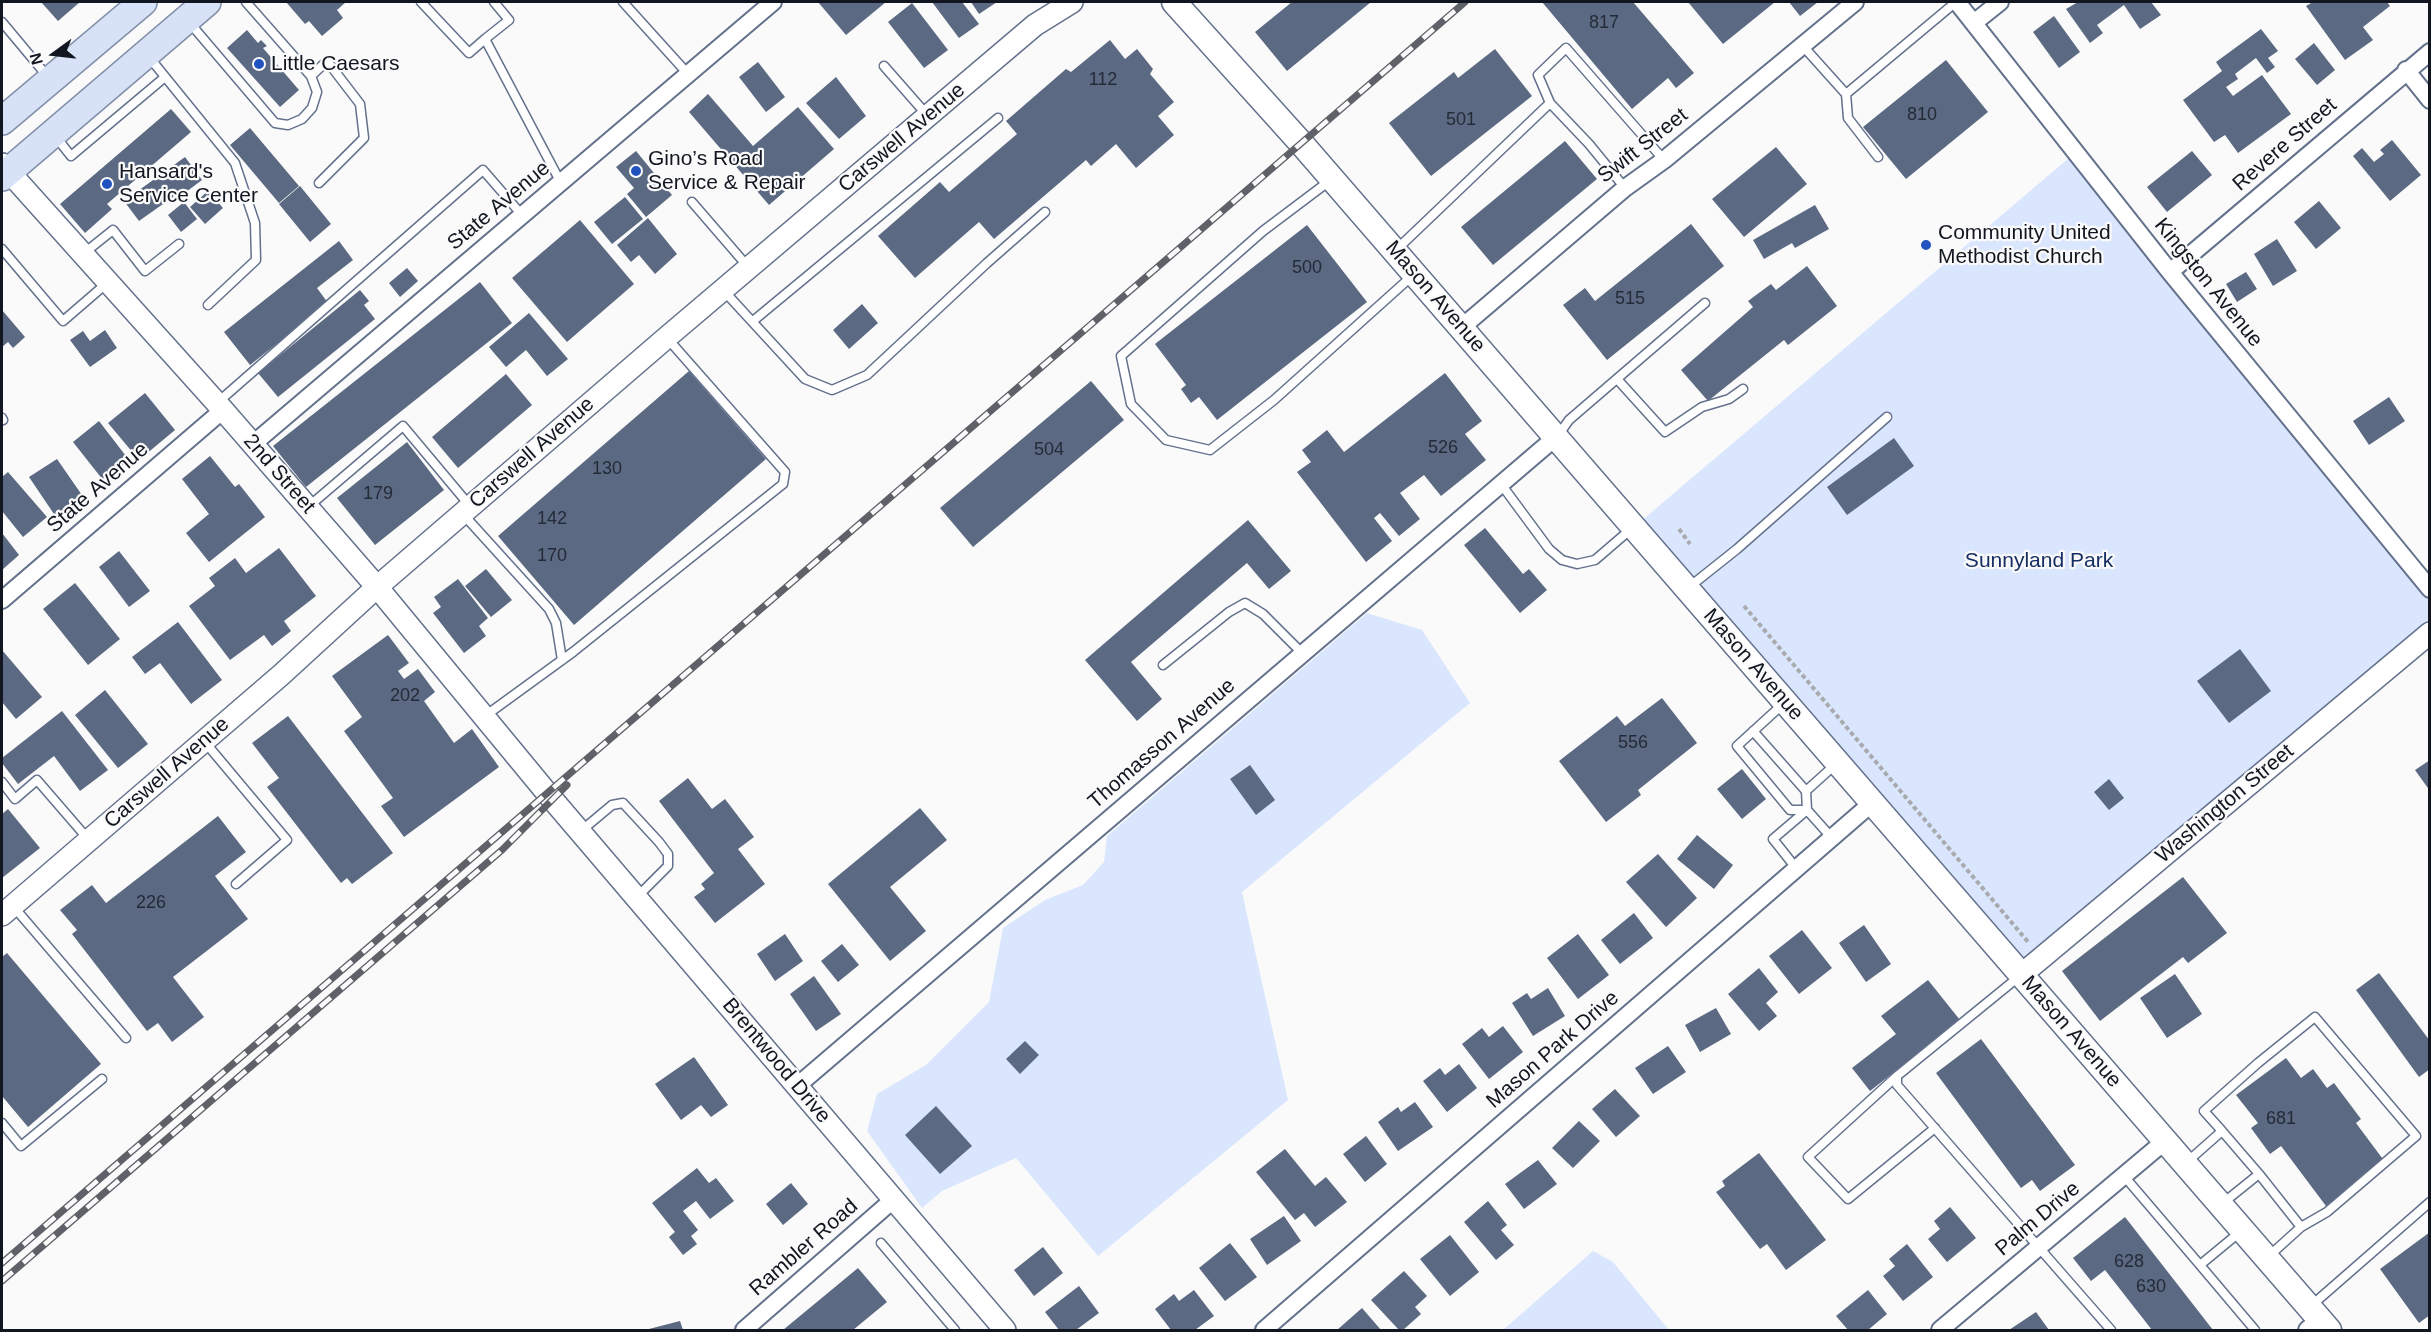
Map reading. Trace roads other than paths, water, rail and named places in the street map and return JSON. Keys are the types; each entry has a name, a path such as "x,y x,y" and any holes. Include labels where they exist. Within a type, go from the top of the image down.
{"main road":[{"path":"2,122 142,2"},
{"path":"4,171 207,2"},
{"name":"Mason Avenue","path":"1174,2 1557,437 2243,1230 2316,1322"}],"street":[{"name":"State Avenue","path":"253,444 773,2"},
{"name":"Carswell Avenue","path":"7,910 281,675 377,587 666,338 1035,25 1072,2"},
{"name":"Swift Street","path":"1461,328 1625,188 1664,160 1855,2"},
{"name":"Kingston Avenue","path":"1957,2 2170,272 2430,589"},
{"path":"1975,22 2000,2"},
{"name":"Revere Street","path":"2170,272 2430,52"},
{"path":"2406,70 2430,100"},
{"name":"2nd Street","path":"4,171 83,254 220,406 377,587 548,793"},
{"name":"State Avenue","path":"2,600 220,406"},
{"name":"Thomasson Avenue","path":"797,1086 1557,437"},
{"name":"Washington Street","path":"2021,975 2430,633"},
{"name":"Brentwood Drive","path":"548,793 1005,1330"},
{"name":"Mason Park Drive","path":"1264,1330 1872,803"},
{"name":"Palm Drive","path":"1940,1330 2165,1141"},
{"name":"Rambler Road","path":"744,1330 894,1199"}],"lane":[{"path":"187,19 275,123 288,125 303,119 312,108 317,92 311,76 246,2"},
{"path":"421,2 468,53 509,20 494,2"},
{"path":"623,2 688,74"},
{"path":"1846,94 1957,2"},
{"path":"2,22 50,80"},
{"path":"485,39 561,183"},
{"path":"1802,45 1846,94 1848,118 1878,157"},
{"path":"1625,188 1589,144 1550,103 1538,75 1566,48 1664,160"},
{"path":"146,54 235,163 255,223 256,260 208,305"},
{"path":"311,76 327,61 360,104 364,138 319,183"},
{"path":"884,66 927,116"},
{"path":"52,133 71,156 165,77"},
{"path":"1395,251 1550,103"},
{"path":"753,321 998,118"},
{"path":"220,406 483,170 522,215"},
{"path":"1332,179 1263,231 1121,356 1131,404 1166,440 1210,450 1274,400 1414,273"},
{"path":"693,202 749,268"},
{"path":"723,291 805,379 832,390 867,375 1045,212"},
{"path":"83,254 113,230 145,271 179,244"},
{"path":"2,249 63,321 108,282"},
{"path":"1557,437 1569,420 1705,303"},
{"path":"484,717 562,660 783,484 785,472 666,338"},
{"path":"1617,379 1665,432 1702,407 1728,399 1743,389"},
{"path":"1687,588 1737,549 1887,417"},
{"path":"308,507 403,426 466,510 549,609 556,623 562,660"},
{"path":"1501,484 1549,549 1562,560 1577,564 1595,560 1634,527"},
{"path":"1164,664 1229,612 1245,603 1263,614 1303,654"},
{"path":"1785,702 1737,746 1790,810 1808,810"},
{"path":"1754,731 1806,791 1808,810 1832,838"},
{"path":"204,741 287,840 236,885"},
{"path":"1806,791 1838,763"},
{"path":"2,782 15,799 37,780 89,840"},
{"path":"581,832 612,805 623,803 659,842 668,854 668,866 637,898"},
{"path":"1796,868 1773,839 1808,810"},
{"path":"7,910 126,1038"},
{"path":"1935,1128 1848,1199 1808,1157 1898,1076 2021,975"},
{"path":"2267,1259 2301,1227 2327,1212 2416,1136 2315,1017 2258,1063 2204,1112 2259,1174 2301,1227"},
{"path":"1898,1076 1897,1085 2111,1330"},
{"path":"2,1123 21,1146 102,1079"},
{"path":"2184,1164 2222,1131"},
{"path":"2220,1205 2259,1174"},
{"path":"2124,1176 2255,1330"},
{"path":"2316,1322 2430,1202"},
{"path":"2200,1264 2243,1230"},
{"path":"881,1243 955,1330"}],"railway":[{"path":"2,1263 1465,2"},
{"path":"2,1281 502,850 567,785"}],"place":[{"name":"Little Caesars","path":"259,64"},
{"name":"Gino’s Road Service & Repair","path":"636,171"},
{"name":"Hansard's Service Center","path":"107,184"},
{"name":"Community United Methodist Church","path":"1926,245"}],"park label":[{"name":"Sunnyland Park","path":"2039,561"}]}
